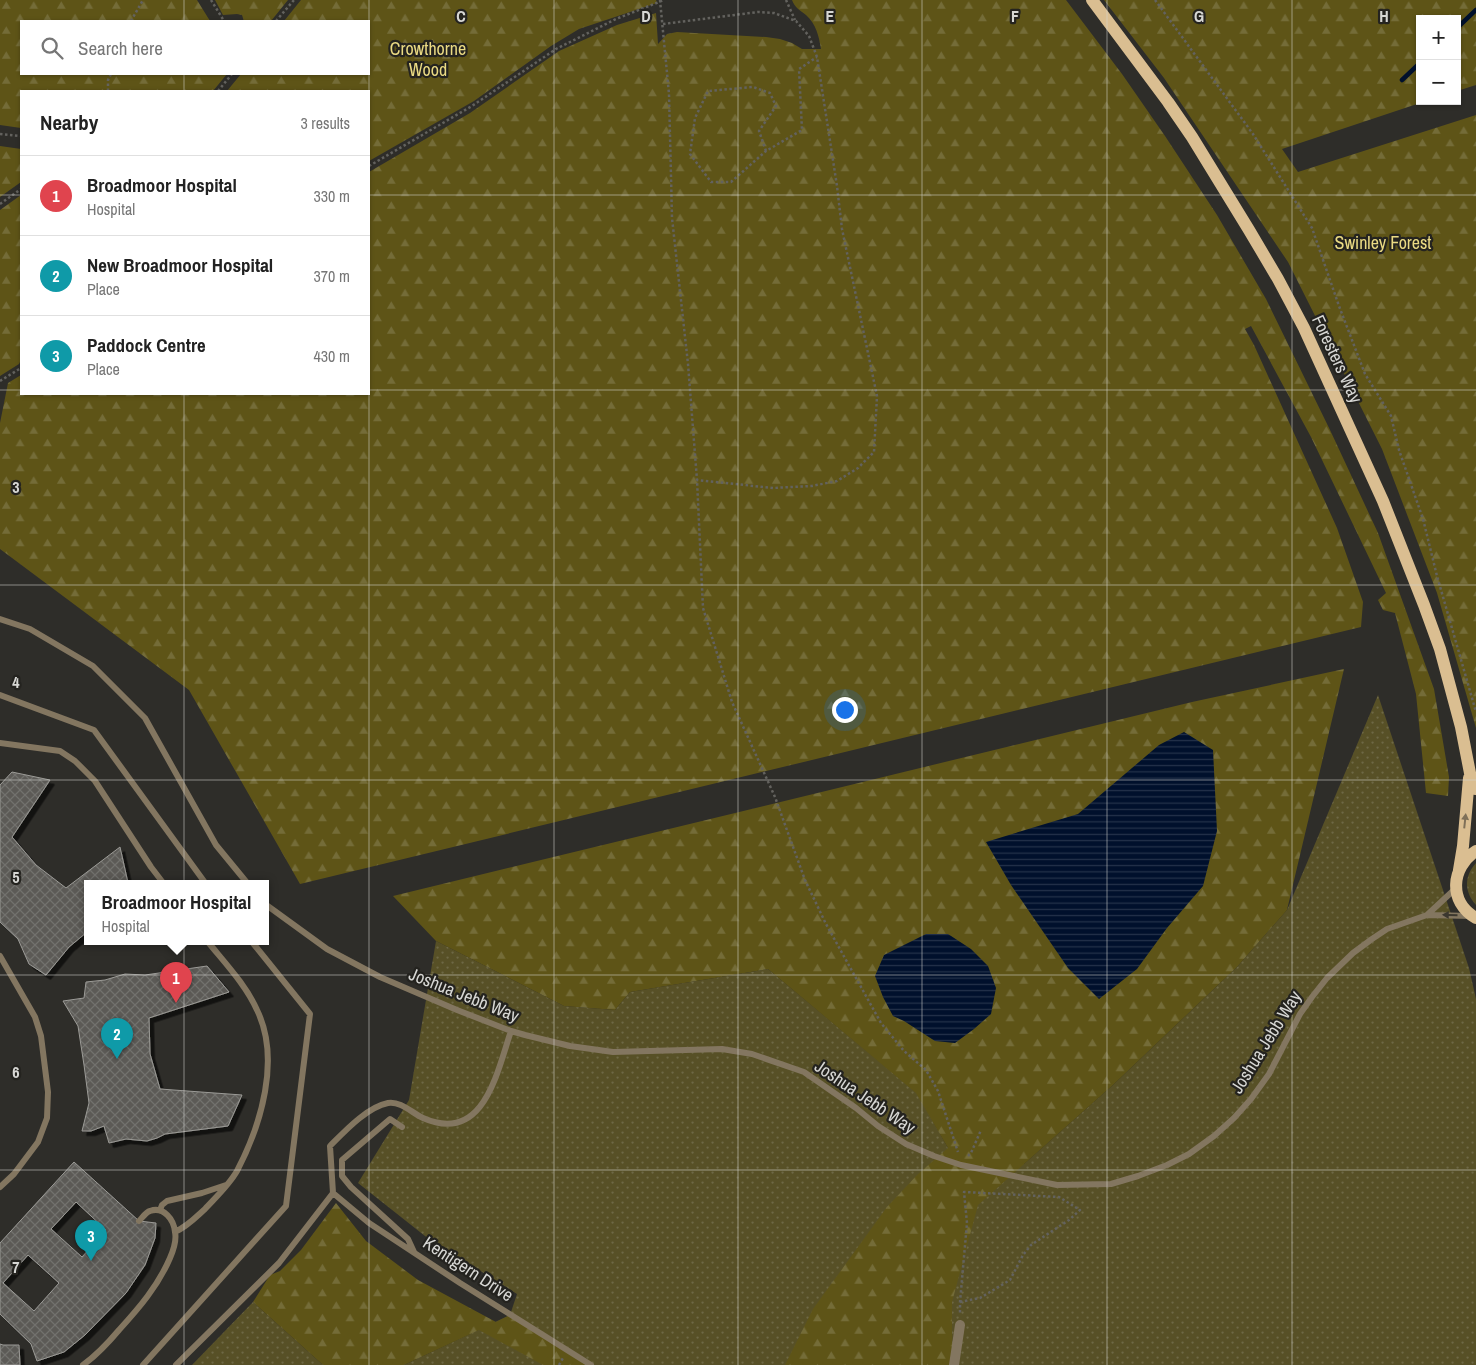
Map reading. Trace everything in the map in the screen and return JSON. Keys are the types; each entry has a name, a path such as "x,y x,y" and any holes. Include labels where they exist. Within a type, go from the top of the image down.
{"main road":[{"name":"Foresters Way","path":"1092,0 1192,137 1278,279 1304,328 1383,501 1424,605 1440,649 1452,691 1470,772 1476,789"},
{"name":"Foresters Way","path":"1456,888 1463,846 1470,772"},
{"path":"1459,870 1466,858 1476,851"},
{"path":"1456,888 1463,907 1474,917"}],"street":[{"path":"954,1365 960,1325"}],"lane":[{"path":"0,619 30,629 93,666 145,718 216,845 245,880"},
{"path":"0,695 94,730 203,880"},
{"path":"0,743 60,751 75,761 95,781 161,880"},
{"name":"Joshua Jebb Way","path":"1427,915 1456,888"},
{"name":"Joshua Jebb Way","path":"269,907 327,949 380,977 457,1010 525,1036 570,1046 612,1052 722,1049 752,1054 804,1072 906,1144 961,1165 1057,1185 1110,1184 1167,1166 1189,1154 1214,1136 1251,1099 1268,1074 1300,1014 1327,978 1353,953 1372,938 1388,929 1427,915 1474,917"},
{"path":"176,1232 186,1228 222,1192 236,1172 252,1138 264,1101 268,1064 265,1033 258,1010 243,986 210,945"},
{"path":"143,1365 286,1206 310,1014 254,945"},
{"path":"0,956 35,1017 41,1036 48,1092 47,1118 38,1142 14,1174 0,1187"},
{"path":"176,1365 279,1263 332,1193 330,1146 350,1126 375,1107 388,1103 397,1103 424,1118 442,1123 456,1123 467,1120 480,1108 490,1092 511,1031"},
{"path":"402,1127 390,1120 342,1160 342,1176 351,1187 408,1239 414,1253"},
{"path":"160,1210 167,1201 202,1193 227,1184"},
{"name":"Kentigern Drive","path":"332,1193 369,1224 591,1365"},
{"path":"83,1365 98,1354 146,1299 161,1277 170,1259 176,1232 172,1220 160,1210 150,1211 139,1221"}],"path":[{"path":"132,20 143,0"},
{"path":"212,0 223,20"},
{"path":"277,20 294,0"},
{"path":"370,165 472,106 556,49 616,19 664,0"},
{"path":"697,480 774,488 812,486 837,481 858,468 874,452 877,396 842,229 817,57 808,36 796,21 786,0"},
{"path":"1155,0 1253,134 1312,228 1365,374 1390,416 1399,450 1423,519 1437,576 1476,712"},
{"path":"660,1 669,94 672,218 688,364 697,480 703,608 732,702 769,784 804,880 826,924 882,1023 904,1051 926,1070 938,1091 958,1152"},
{"path":"663,24 758,12 774,12 796,21"},
{"path":"766,151 759,131 776,106 770,93 753,87 708,91 695,118 690,154 712,182 731,182 766,151 802,130 799,70 817,57"},
{"path":"108,90 108,80 110,75"},
{"path":"219,90 231,75"},
{"path":"0,134 20,136"},
{"path":"0,204 20,190"},
{"path":"0,381 20,369"},
{"path":"961,1165 971,1153 981,1130"},
{"path":"964,1192 1060,1197 1080,1210 1069,1220 1031,1245 1023,1255 1010,1280 980,1298 960,1302 967,1223 964,1192"}],"shaded area":[{"path":"1378,695 1469,968 1476,999 1476,1365 404,1365 510,1315 517,1294 425,1236 358,1183 409,1100 436,941 564,1006 615,1010 630,992 768,969 917,1093 948,1148 1024,1164 1113,1085 1237,967 1287,910"},
{"path":"1476,863 1476,905 1469,895 1467,884 1469,873"},
{"path":"253,1302 323,1365 192,1365"}],"green space":[{"path":"0,0 197,0 209,20 20,20 20,75 226,75 214,90 20,90 20,128 0,125"},
{"path":"215,0 288,0 272,20 244,20 242,15 223,15"},
{"name":"Crowthorne Wood","path":"301,0 656,0 657,3 579,29 551,46 474,101 370,160 370,90 228,90 240,75 370,75 370,20 285,20"},
{"path":"792,0 1066,0 1122,74 1217,215 1266,299 1330,430 1378,533 1434,689 1449,777 1448,796 1426,793 1416,694 1395,613 1383,610 1378,600 1386,593 1311,437 1251,326 1245,329 1337,528 1363,602 1361,627 300,884 189,690 0,549 0,423 8,383 20,376 20,395 370,395 370,171 470,113 559,51 617,25 656,13 658,44 667,34 677,32 766,37 792,43 802,49 821,49 815,26 796,7"},
{"name":"Swinley Forest","path":"1104,0 1476,0 1476,85 1461,90 1461,15 1416,15 1416,104 1282,149 1298,172 1476,115 1476,728 1437,593 1382,449 1288,262 1164,78"},
{"path":"0,146 20,149 20,183 0,197"},
{"path":"20,196 20,362 0,376 0,210"},
{"path":"1344,669 1287,910 1237,967 1113,1085 978,1205 952,1302 952,1365 785,1365 813,1309 887,1207 918,1174 948,1148 916,1093 768,969 630,992 615,1010 564,1006 436,941 393,896 1192,702"},
{"path":"336,1203 366,1241 418,1280 496,1322 510,1315 591,1365 543,1365 479,1330 404,1365 323,1365 253,1302 270,1275 280,1271 301,1250"}],"water":[{"path":"1184,732 1213,750 1217,831 1203,886 1167,928 1137,969 1099,999 1068,968 1011,885 986,842 1078,814 1159,745"},
{"path":"926,934 948,934 971,949 988,966 996,988 991,1014 955,1043 935,1041 893,1016 875,976 884,955"}],"building":[{"path":"12,772 50,780 12,837 36,865 66,888 120,847 127,880 84,880 84,934 69,947 46,975 29,964 18,939 0,922 0,785"},
{"path":"207,966 229,992 149,1018 150,1054 160,1089 242,1095 228,1126 165,1134 147,1141 126,1139 109,1143 104,1126 91,1131 82,1131 89,1103 84,1065 78,1026 63,1001 84,998 86,982 105,980 125,974 145,975"},
{"path":"74,1162 139,1221 156,1223 155,1238 145,1265 126,1293 85,1335 64,1352 37,1361 31,1344 0,1314 0,1243","holes":["76,1202 106,1230 82,1257 51,1229","28,1255 59,1283 34,1311 3,1283"]},
{"path":"0,1344 19,1345 20,1365 0,1365"}],"waterway":[{"path":"1461,24 1476,10"},
{"path":"1402,80 1416,67"}],"place":[{"name":"Broadmoor Hospital","path":"176,1003"},
{"name":"New Broadmoor Hospital","path":"117,1059"},
{"name":"Paddock Centre","path":"91,1261"}]}
